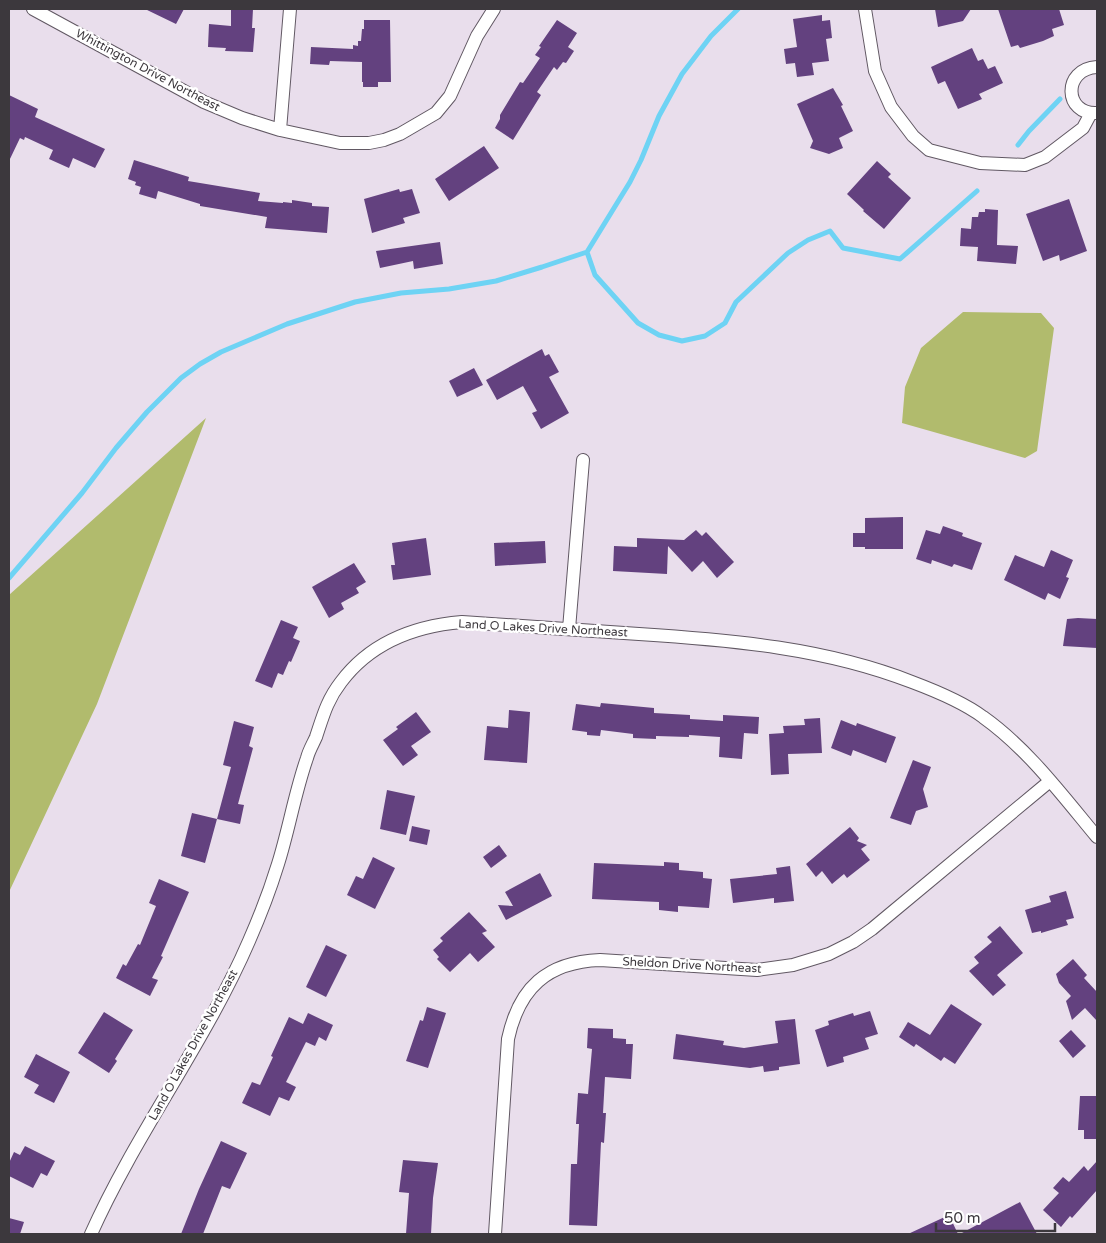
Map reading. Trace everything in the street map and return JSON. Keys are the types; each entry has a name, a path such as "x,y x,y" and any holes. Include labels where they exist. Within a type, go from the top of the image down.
{"street":[{"name":"Whittington Drive Northeast","path":"33,9 204,102 242,118 280,130 340,143 369,143 384,140 400,134 436,113 450,96 477,36 494,9"},
{"path":"280,130 290,9"},
{"path":"865,9 876,71 891,107 913,136 929,150 980,163 1026,165 1045,157 1084,128 1094,113 1082,110 1076,104 1072,96 1071,87 1074,78 1080,71 1097,67"},
{"path":"569,629 583,460"},
{"name":"Land O Lakes Drive Northeast","path":"91,1234 108,1196 213,1014 249,942 278,863 307,757 325,709 341,682 363,659 388,641 415,629 438,624 462,622 706,638 755,643 819,655 887,672 938,692 982,716 1017,744 1097,837"},
{"name":"Sheldon Drive Northeast","path":"495,1234 508,1039 513,1018 523,998 548,973 584,960 757,970 793,966 829,954 853,942 872,929 1050,781"}],"green space":[{"path":"963,312 1041,313 1054,328 1037,451 1025,458 902,423 905,387 921,348"},
{"path":"206,418 97,704 9,892 9,595"}],"building":[{"path":"145,9 184,9 176,24"},
{"path":"231,9 253,9 252,28 255,28 253,52 225,51 226,48 208,47 209,24 231,26"},
{"path":"935,9 971,9 963,21 938,27"},
{"path":"998,9 1059,9 1064,25 1052,29 1054,36 1043,41 1020,48 1018,45 1011,47"},
{"path":"822,15 822,21 830,20 832,38 826,39 829,61 812,63 814,75 797,77 795,63 786,64 784,49 797,47 793,19"},
{"path":"364,20 390,20 391,82 378,82 378,87 363,87 362,62 330,61 329,65 310,64 311,47 353,49 353,45 358,46 358,41 361,41 362,29 364,29"},
{"path":"557,20 577,33 568,47 574,51 566,63 563,62 557,70 554,67 537,92 541,95 513,140 495,128 500,115 520,82 523,83 540,58 535,55 541,47 539,46"},
{"path":"972,48 978,61 983,59 988,69 995,66 1003,83 979,94 982,99 958,109 945,81 938,84 931,67"},
{"path":"833,88 843,105 841,106 853,131 839,138 843,148 829,154 810,148 813,141 797,104"},
{"path":"9,95 38,109 35,117 105,149 95,168 73,158 69,168 49,159 53,150 25,137 24,140 20,138 9,161"},
{"path":"484,146 499,168 449,201 435,179"},
{"path":"134,160 189,177 188,181 260,193 258,201 292,203 292,200 312,203 312,206 329,207 327,233 265,228 267,217 200,206 200,204 158,191 156,199 139,194 141,187 135,185 136,182 128,179"},
{"path":"877,161 891,174 888,177 911,198 884,229 847,194"},
{"path":"399,189 400,192 412,189 420,213 403,218 405,223 372,233 364,199"},
{"path":"1069,199 1087,251 1060,261 1059,255 1043,261 1026,214"},
{"path":"985,209 998,210 997,245 1018,246 1016,264 977,261 978,247 960,246 961,228 971,229 972,217 978,217 979,212 985,212"},
{"path":"440,242 443,264 414,269 413,261 380,268 376,251"},
{"path":"542,349 545,356 549,354 559,372 549,377 569,413 541,429 532,413 537,411 523,386 497,400 486,380"},
{"path":"474,368 483,385 457,397 449,381"},
{"path":"903,517 903,549 865,549 865,547 853,547 853,533 865,533 865,518"},
{"path":"943,526 963,533 962,536 982,543 972,570 954,564 952,567 932,560 931,564 916,559 926,530 940,534"},
{"path":"696,530 702,536 706,532 734,562 717,578 703,561 692,572 668,546 667,574 613,571 614,546 637,547 637,538 684,540"},
{"path":"426,538 431,575 393,580 391,565 395,565 392,543"},
{"path":"545,541 546,563 495,566 494,543"},
{"path":"1051,550 1073,560 1066,577 1069,578 1060,599 1048,593 1045,600 1004,580 1015,555 1044,567"},
{"path":"354,563 366,582 356,588 359,593 341,603 344,609 329,618 312,587"},
{"path":"1067,619 1097,619 1097,648 1063,646"},
{"path":"281,620 298,627 293,638 300,641 291,662 289,661 283,675 278,673 272,688 255,681"},
{"path":"601,703 654,708 654,713 690,715 690,719 723,721 723,715 759,717 758,734 744,733 742,759 719,757 720,737 689,735 689,737 656,736 656,739 633,738 633,734 601,730 600,736 587,735 587,732 572,730 576,704 600,707"},
{"path":"509,710 530,712 527,763 484,760 487,726 508,728"},
{"path":"416,712 431,732 411,746 418,755 403,766 383,740 398,729 396,727"},
{"path":"820,718 822,753 788,754 789,774 771,775 769,734 784,733 783,726 805,725 804,719"},
{"path":"841,720 856,726 857,723 896,737 886,763 853,750 851,756 831,748"},
{"path":"234,721 254,727 249,746 253,748 238,804 244,805 240,824 217,819 231,767 223,765"},
{"path":"913,760 931,767 923,789 928,807 916,811 911,825 890,818"},
{"path":"387,790 415,796 406,835 380,829"},
{"path":"192,813 217,819 205,863 181,856"},
{"path":"412,826 430,830 427,845 409,841"},
{"path":"850,827 859,838 857,841 867,845 861,849 870,860 847,878 844,874 832,884 822,871 816,877 806,864"},
{"path":"499,845 507,856 491,868 483,857"},
{"path":"373,857 395,868 375,909 347,895 356,876 363,879"},
{"path":"664,862 679,863 679,870 703,872 703,878 712,879 709,908 678,906 678,912 659,910 659,902 592,899 594,863 664,866"},
{"path":"790,866 794,901 774,903 774,898 733,903 730,879 777,874 776,868"},
{"path":"540,873 552,896 506,920 498,905 513,906 505,892"},
{"path":"159,879 189,892 161,956 163,957 152,978 158,980 150,996 116,978 123,964 126,966 138,944 140,945 156,906 149,903"},
{"path":"1066,891 1074,918 1066,920 1068,925 1041,933 1041,931 1032,933 1025,910 1051,902 1049,896"},
{"path":"469,912 487,931 482,933 495,947 478,962 470,953 450,972 437,959 439,957 433,950 443,941 440,938"},
{"path":"1000,926 1023,953 997,975 1006,985 993,996 969,971 979,963 974,957 992,942 987,937"},
{"path":"326,945 347,955 326,997 306,987"},
{"path":"1073,959 1087,975 1084,978 1097,992 1097,1021 1085,1008 1072,1020 1066,1001 1071,996 1059,983 1056,974"},
{"path":"951,1004 982,1024 955,1064 944,1057 941,1061 916,1044 914,1047 899,1037 908,1022 930,1035"},
{"path":"427,1007 446,1013 428,1068 406,1061 420,1020 423,1021"},
{"path":"870,1011 878,1034 865,1038 869,1049 843,1057 844,1062 827,1067 815,1030 829,1025 828,1021 853,1013 854,1016"},
{"path":"104,1012 133,1030 115,1059 117,1061 109,1073 78,1053"},
{"path":"308,1013 333,1025 326,1041 319,1037 315,1046 306,1042 286,1082 296,1087 289,1101 279,1097 270,1116 242,1103 252,1082 260,1085 289,1017 303,1024"},
{"path":"795,1019 800,1064 779,1067 779,1070 764,1072 763,1066 750,1068 673,1059 676,1034 724,1041 723,1045 744,1048 778,1043 775,1021"},
{"path":"588,1028 613,1029 613,1038 626,1039 626,1044 633,1044 631,1079 605,1077 603,1113 606,1113 604,1143 601,1142 597,1226 569,1225 571,1164 577,1164 579,1124 576,1124 578,1093 588,1094 592,1049 587,1048"},
{"path":"1071,1030 1086,1046 1073,1058 1059,1041"},
{"path":"36,1054 70,1072 54,1103 34,1093 39,1085 24,1077"},
{"path":"1080,1096 1097,1096 1097,1139 1084,1139 1084,1130 1078,1130"},
{"path":"221,1141 247,1153 230,1189 222,1186 203,1234 181,1234 199,1189"},
{"path":"25,1146 55,1161 47,1176 41,1173 33,1188 9,1176 9,1163 14,1152 20,1155"},
{"path":"403,1160 438,1163 433,1198 431,1234 406,1234 409,1193 399,1192"},
{"path":"1097,1161 1097,1190 1072,1218 1070,1216 1061,1227 1043,1210 1059,1193 1053,1188 1063,1177 1069,1182 1084,1166 1088,1171"},
{"path":"1020,1202 1037,1234 960,1234"},
{"path":"949,1215 958,1234 908,1234"},
{"path":"9,1218 24,1222 20,1234 9,1234"}],"waterway":[{"path":"9,578 82,493 116,448 147,412 181,378 221,352 287,324 355,302 401,293 449,289 496,281 587,252 630,182 659,116 682,74 711,36 738,9"},
{"path":"1018,145 1060,99"},
{"path":"587,252 595,275 638,323 659,335 682,341 705,336 725,323 736,302 788,253 808,240 830,231 843,248 900,259 977,191"}]}
